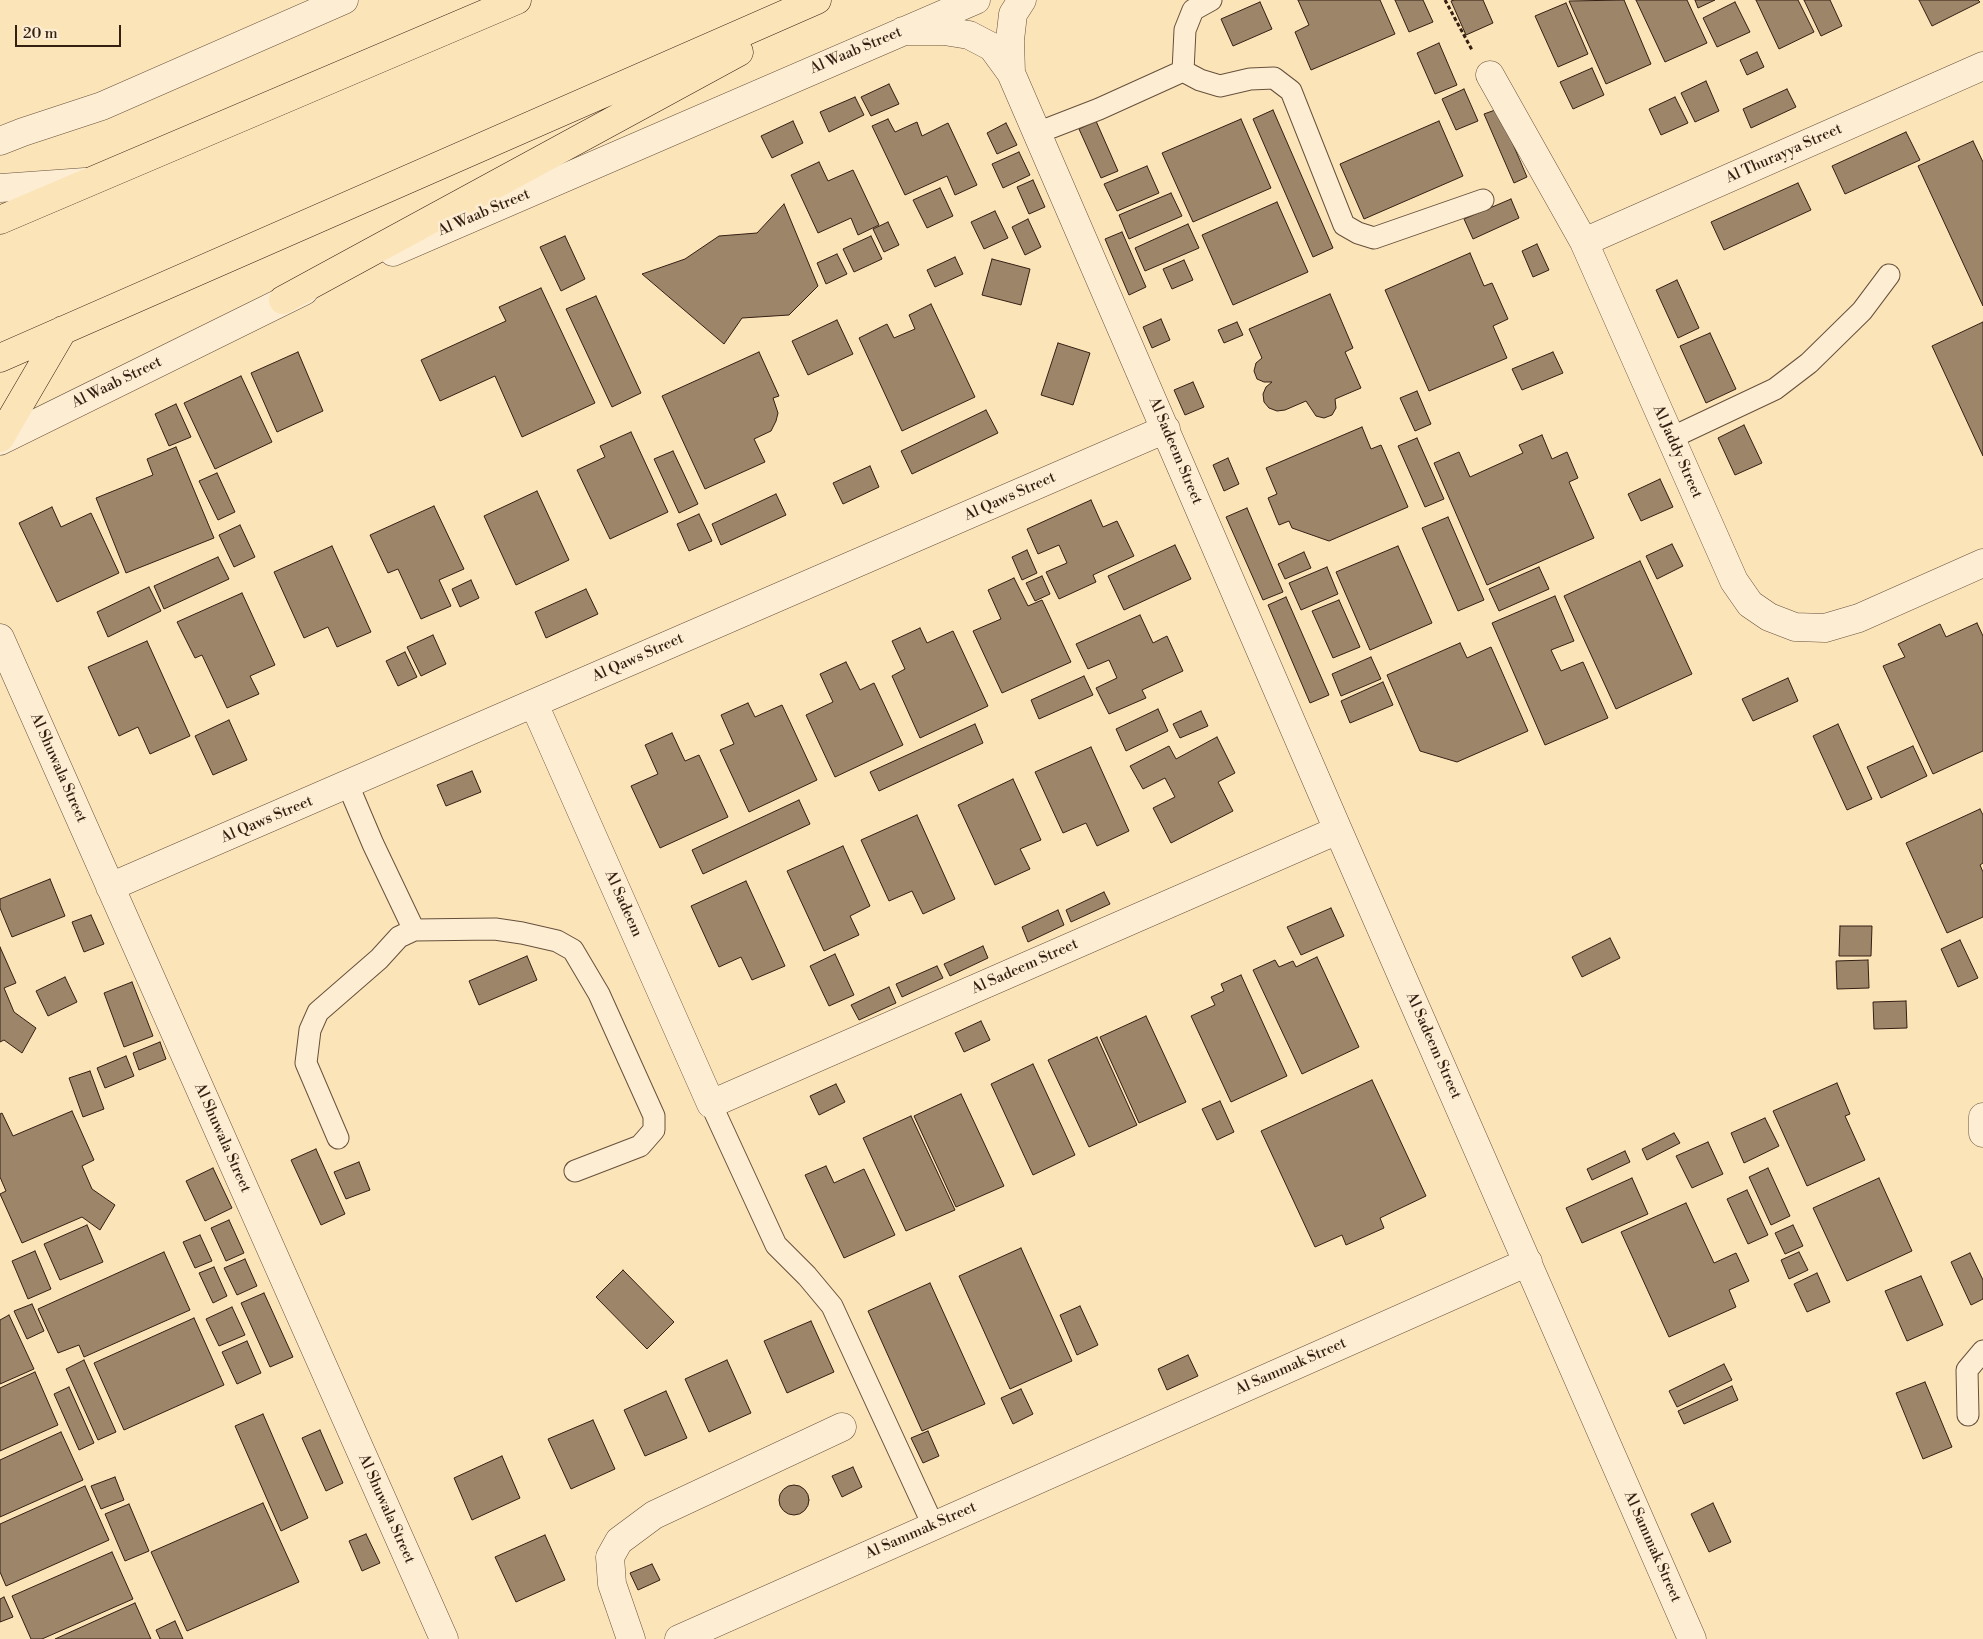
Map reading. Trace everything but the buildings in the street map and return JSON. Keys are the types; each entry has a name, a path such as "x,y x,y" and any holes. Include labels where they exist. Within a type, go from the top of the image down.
{"main road":[{"path":"0,220 517,0"},
{"path":"0,358 817,0"},
{"path":"283,300 834,0"},
{"path":"0,439 62,330"}],"street":[{"path":"0,141 102,106 344,0"},
{"name":"Al Waab Street","path":"0,439 283,300 976,0"},
{"name":"Al Sadeem Street","path":"1011,73 1010,40 1013,14 1022,0"},
{"name":"Al Sadeem Street","path":"903,31 944,31 969,35 992,47 1011,73 1338,830 1528,1262"},
{"name":"Al Thurayya Street","path":"1584,242 1983,66"},
{"name":"Al Jaddy Street","path":"1490,75 1584,242 1734,581 1750,604 1769,617 1795,627 1825,628 1859,618 1983,563"},
{"path":"0,188 89,181"},
{"name":"Al Qaws Street","path":"110,887 1166,429"},
{"name":"Al Shuwala Street","path":"0,638 444,1639"},
{"name":"Al Sadeem","path":"534,704 711,1104"},
{"name":"Al Sadeem Street","path":"711,1104 1338,830"},
{"path":"1983,1117 1983,1133"},
{"name":"Al Sammak Street","path":"679,1639 1528,1262 1692,1639"},
{"path":"631,1639 612,1584 610,1557 619,1541 654,1515 842,1427"}],"lane":[{"path":"1183,71 1185,30 1193,10 1211,0"},
{"path":"1037,133 1099,109 1183,71"},
{"path":"1183,71 1200,80 1220,86 1250,79 1274,78 1291,91 1344,225 1358,234 1374,238 1483,200"},
{"path":"1671,438 1775,388 1809,363 1862,311 1889,275"},
{"path":"348,785 373,844 414,930"},
{"path":"338,1138 306,1063 310,1030 318,1012 379,959 399,937 414,930 495,929 557,941 573,950 599,994 654,1116 654,1130 640,1146 575,1172"},
{"path":"711,1104 776,1245 808,1276 832,1306 933,1526"},
{"path":"1968,1416 1967,1370 1983,1351"}],"path":[{"path":"1445,0 1470,48 1490,75"}]}
